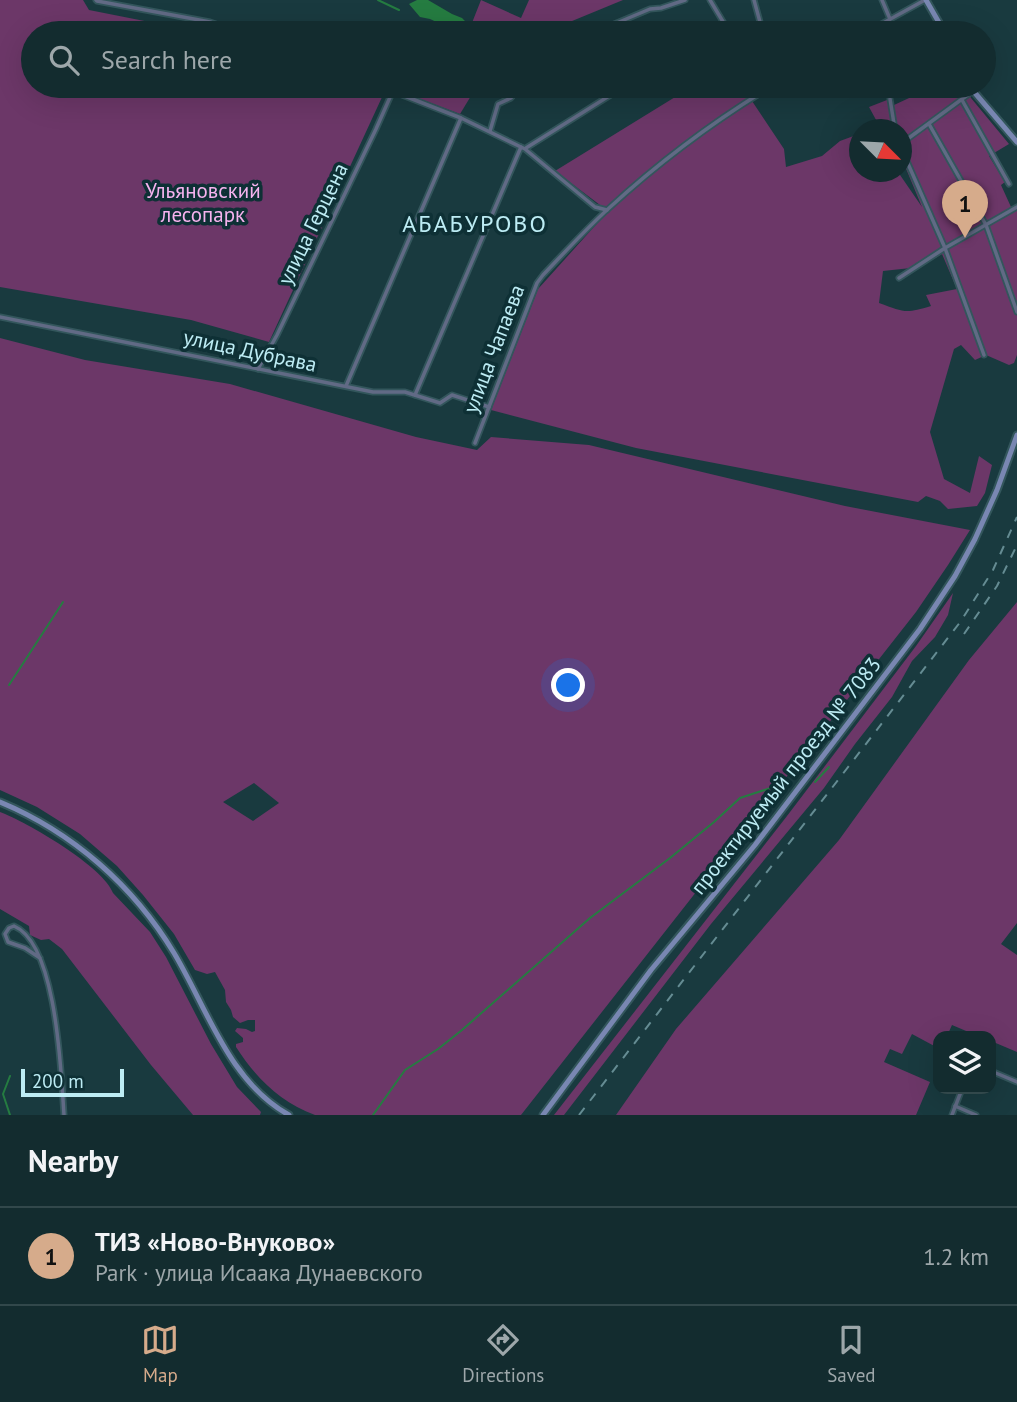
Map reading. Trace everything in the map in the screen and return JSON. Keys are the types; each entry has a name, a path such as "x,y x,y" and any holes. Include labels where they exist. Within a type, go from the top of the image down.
{"main road":[{"path":"926,0 937,21"},
{"path":"979,98 1017,142"},
{"name":"проектируемый проезд № 7083","path":"543,1115 652,970 772,823 920,629 955,576 975,539 1017,435"},
{"path":"0,802 54,830 87,853 118,881 162,933 249,1083 289,1115"}],"street":[{"path":"96,0 205,21"},
{"path":"622,21 650,9 685,0"},
{"path":"710,0 723,21"},
{"path":"754,0 760,21"},
{"path":"882,0 890,19"},
{"path":"886,21 926,0"},
{"name":"улица Герцена","path":"258,369 289,311 389,98"},
{"path":"416,98 523,148 595,207 607,210"},
{"path":"490,131 498,104 509,98"},
{"path":"415,395 523,148 605,98"},
{"name":"улица Чапаева","path":"475,443 537,283 607,210 666,160 751,98"},
{"path":"890,99 893,119"},
{"path":"912,136 962,100 1009,184"},
{"path":"346,387 461,118"},
{"path":"929,124 986,225 1017,312"},
{"path":"912,174 945,248 984,355"},
{"path":"899,278 1017,207"},
{"name":"улица Дубрава","path":"0,317 373,392 405,392 440,403 452,395 489,407"},
{"path":"40,958 25,947 8,942 6,931 14,926 24,931 40,958 53,1004 64,1115"},
{"path":"996,1073 1017,1082"},
{"path":"952,1115 960,1094"},
{"path":"955,1106 976,1115"}],"green space":[{"name":"Ульяновский лесопарк","path":"0,0 83,0 89,10 144,21 21,21 21,98 382,98 269,342 191,320 0,287"},
{"path":"481,0 521,18 529,0 623,0 572,21 473,21"},
{"path":"417,98 470,98 460,114"},
{"path":"674,98 751,98 784,149 786,167 822,156 840,141 849,138 849,182 905,182 922,207 912,182 912,119 876,119 869,107 887,100 894,105 909,98 971,98 1009,144 989,156 1005,182 1001,185 1011,207 1017,208 1017,355 1014,363 1009,365 986,355 975,360 961,345 954,349 930,432 944,479 970,493 979,456 992,465 985,493 977,506 948,509 940,501 926,496 918,502 636,448 491,410 538,289 602,218 600,205 555,171","holes":["942,254 957,289 926,295 931,306 910,311 879,303 883,271 920,267"]},
{"path":"0,338 85,360 230,384 416,437 477,450 491,437 589,445 845,506 970,530 916,612 521,1115 315,1115 302,1110 270,1088 236,1047 236,1044 243,1042 243,1038 235,1031 237,1028 255,1031 255,1020 240,1023 233,1017 226,1002 225,990 215,972 207,974 195,970 174,934 117,866 80,834 37,807 0,790","holes":["254,783 279,803 253,821 223,802"]},
{"path":"953,593 948,615 935,637 912,661 892,697 824,788 711,924 564,1115 554,1115 787,816"},
{"path":"1017,602 1017,923 1001,944 1017,955 1017,1052 996,1043 996,1031 966,1031 952,1025 949,1031 933,1031 933,1045 912,1034 902,1054 890,1049 884,1062 930,1082 916,1115 616,1115 676,1029 839,840 969,660"},
{"path":"0,812 63,846 95,871 150,932 211,1044 237,1087 261,1112 260,1115 193,1115 62,949 49,939 41,940 30,935 29,926 0,909"}],"shaded area":[{"path":"417,0 428,0 465,21 434,21 420,17 409,4"}],"waterway":[{"path":"378,0 399,10"},
{"path":"9,685 63,602"},
{"path":"815,782 829,767"},
{"path":"373,1115 405,1070 462,1030 590,918 670,858 740,798 786,783"},
{"path":"10,1076 3,1094 10,1115"}],"railway":[{"path":"579,1115 961,621 993,570 1017,517"},
{"path":"964,634 997,586 1017,545"}],"place":[{"name":"ТИЗ «Ново-Внуково»","path":"965,238"}],"district":[{"name":"АБАБУРОВО","path":"475,224"}]}
